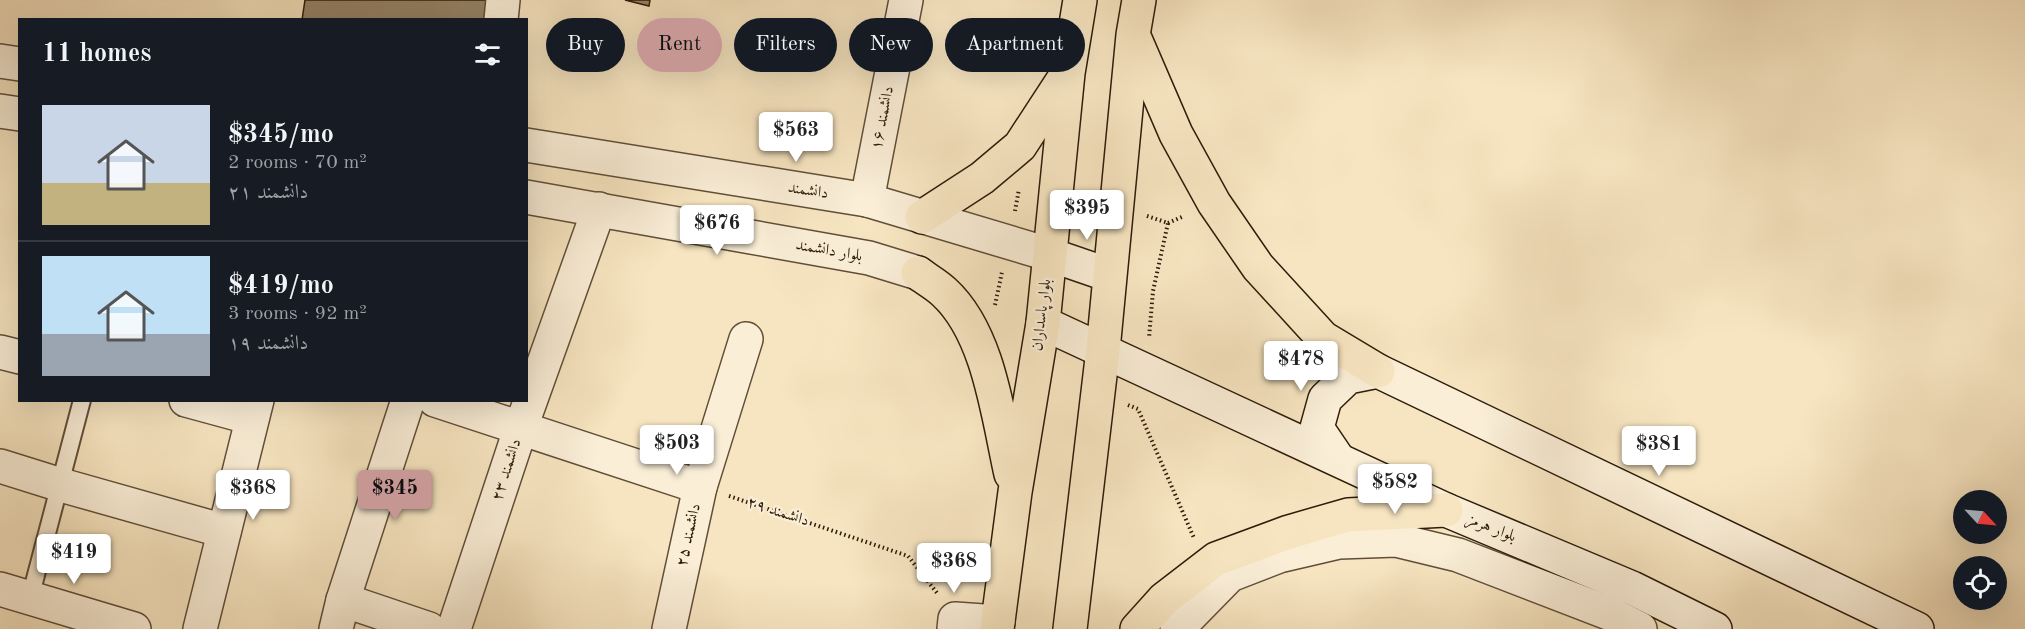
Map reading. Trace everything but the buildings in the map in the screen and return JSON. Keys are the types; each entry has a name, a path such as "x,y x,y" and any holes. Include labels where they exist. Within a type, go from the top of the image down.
{"highway":[{"name":"بلوار پاسداران","path":"997,626 1015,492 1043,323 1048,254 1068,73 1080,0"},
{"path":"1070,629 1103,350 1133,35 1139,0"},
{"path":"1133,35 1176,134 1214,203 1258,267 1323,338 1378,371"},
{"path":"922,216 982,178 1020,146 1068,73"},
{"path":"918,273 945,292 969,322 982,356 1015,492"},
{"path":"1137,629 1164,599 1216,559 1289,532 1348,515 1446,510"}],"street":[{"path":"501,18 503,0"},
{"name":"دانشمند ۱۶","path":"867,200 906,0"},
{"path":"0,61 18,64"},
{"path":"0,111 18,114"},
{"name":"دانشمند","path":"528,146 867,200 1048,254 1109,275"},
{"name":"بلوار دانشمند","path":"528,197 869,258 918,273"},
{"name":"دانشمند ۲۳","path":"454,629 521,427 599,209"},
{"name":"بلوار هرمز","path":"1043,323 1446,510 1632,588 1715,629"},
{"name":"دانشمند ۲۵","path":"669,629 700,487 746,339"},
{"path":"0,352 18,356"},
{"path":"1338,459 1317,428 1325,399 1348,377 1378,371 1917,629"},
{"path":"200,629 255,409 201,402"},
{"path":"407,402 339,615 429,629"},
{"path":"441,402 700,487"},
{"path":"0,466 224,531"},
{"path":"1177,629 1230,575 1279,556 1338,542 1396,540 1458,555 1611,614 1640,629"},
{"path":"15,593 78,621 134,629"},
{"path":"955,624 997,626"}],"lane":[{"path":"15,593 61,485 82,402"}],"path":[{"name":"دانشمند ۲۹","path":"700,487 908,556 955,624"}]}
